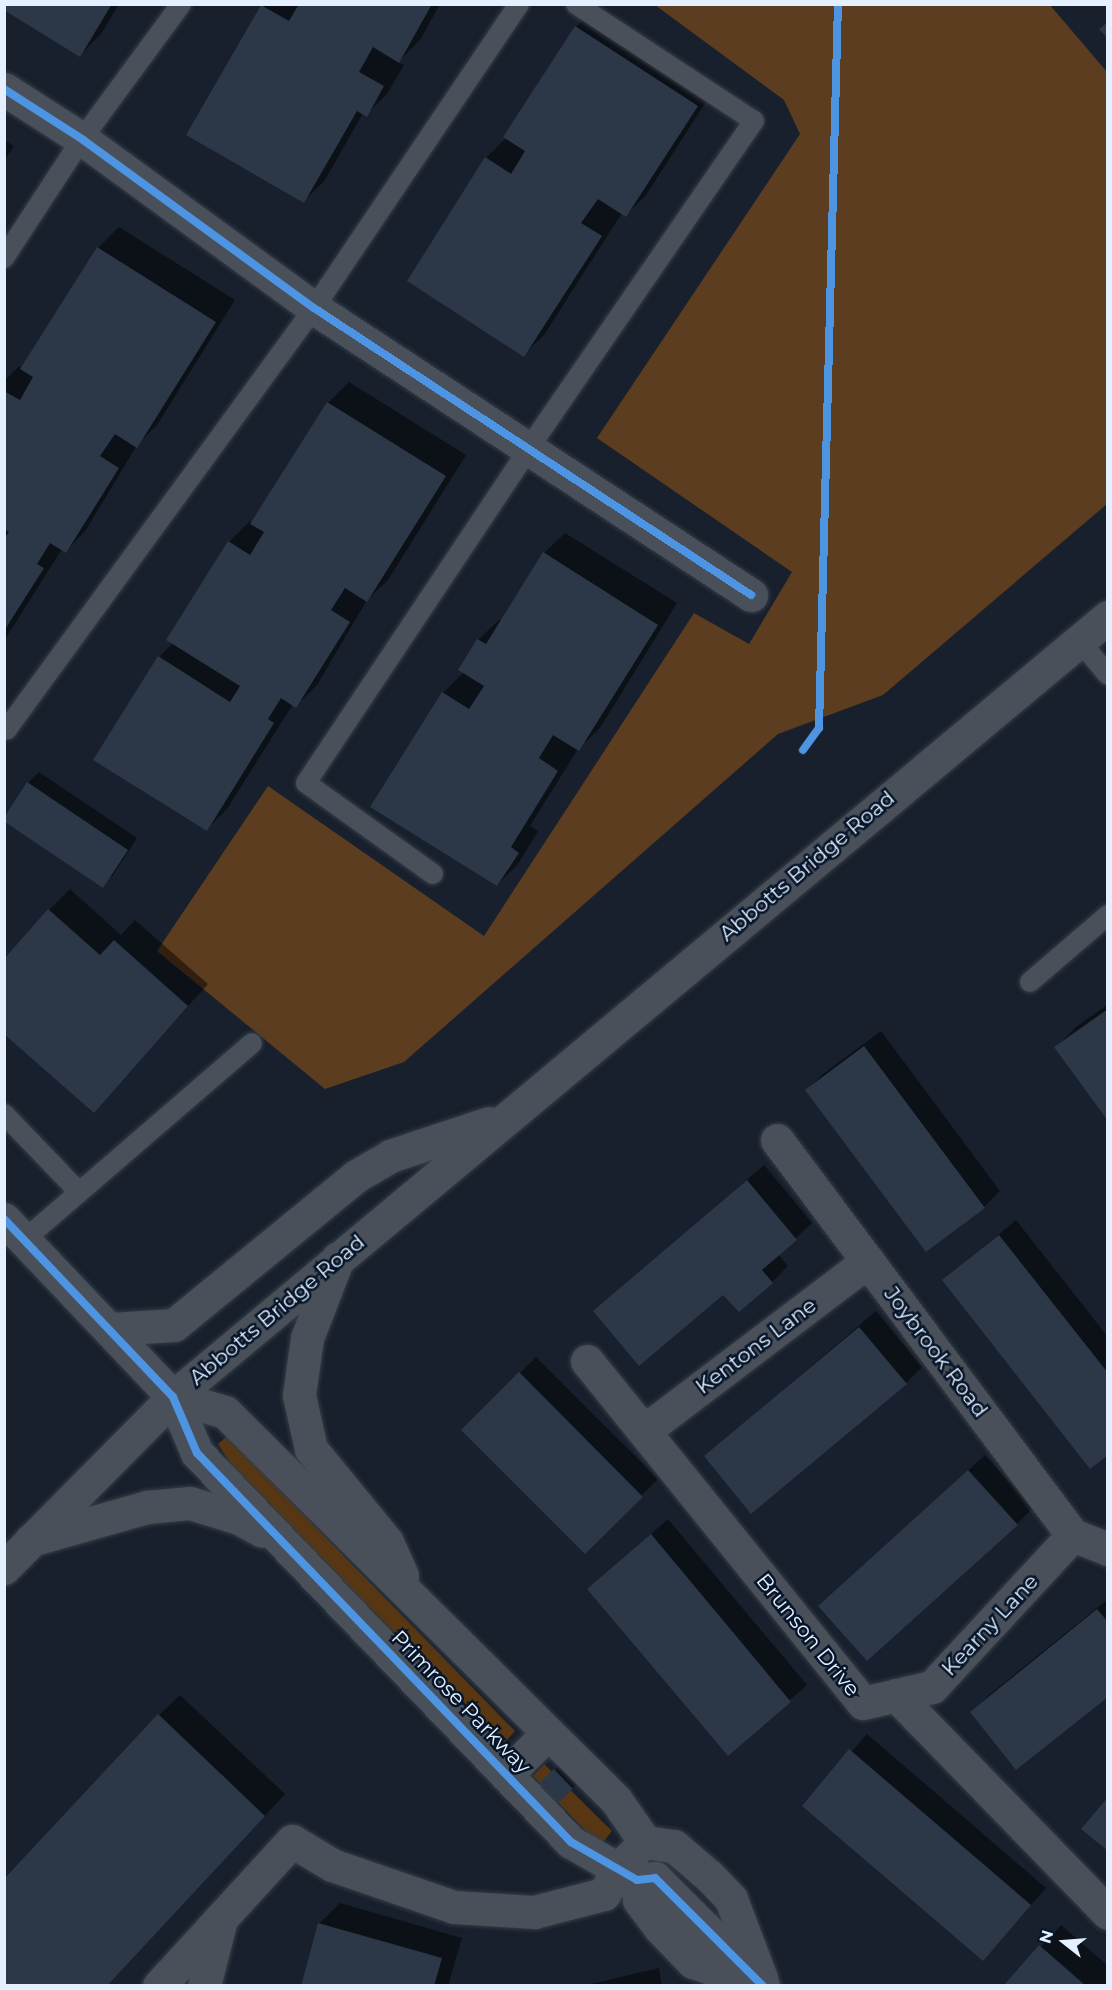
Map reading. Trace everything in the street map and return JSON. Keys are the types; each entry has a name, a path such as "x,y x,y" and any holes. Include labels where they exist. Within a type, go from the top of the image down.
{"street":[{"path":"4,89 82,139 314,308 751,595"},
{"name":"Abbotts Bridge Road","path":"4,1568 173,1397 1107,617"},
{"name":"Abbotts Bridge Road","path":"111,1329 174,1325 356,1176 390,1156 507,1116"},
{"name":"Joybrook Road","path":"777,1140 1072,1535"},
{"path":"14,1230 111,1329 173,1397"},
{"path":"338,1258 307,1338 299,1395 311,1449 387,1542 411,1596"},
{"name":"Kentons Lane","path":"644,1431 868,1261"},
{"name":"Brunson Drive","path":"587,1361 863,1703 896,1695"},
{"name":"Primrose Parkway","path":"173,1397 196,1454 571,1842 627,1874"},
{"name":"Primrose Parkway","path":"173,1397 225,1412 616,1800 645,1842"},
{"path":"31,1540 147,1507 190,1503 239,1518 283,1543"},
{"path":"1072,1535 1107,1549"},
{"name":"Kearny Lane","path":"896,1695 932,1687 1072,1535"},
{"path":"896,1695 1107,1913"},
{"path":"506,1775 548,1732"},
{"path":"159,1986 292,1841 332,1865 454,1907 534,1912 604,1894 627,1874 645,1842 674,1846 731,1899 762,1986"},
{"path":"627,1874 639,1900 659,1927 693,1962 762,1986"},
{"path":"204,1986 221,1918"}],"lane":[{"path":"4,258 82,139 181,4"},
{"path":"4,727 8,729 314,308 519,4"},
{"path":"433,874 306,783 529,448 754,121 576,4"},
{"path":"1078,640 1107,675"},
{"path":"1030,982 1107,915"},
{"path":"14,1230 79,1192 252,1043"},
{"path":"4,1114 79,1192"}],"shaded area":[{"path":"655,5 1050,5 1107,72 1107,504 883,695 778,734 404,1062 325,1089 157,951 268,786 484,936 694,613 749,644 792,572 597,438 800,134 784,100"},
{"path":"227,1436 515,1731 504,1743 239,1477 218,1444"},
{"path":"544,1764 612,1831 600,1846 533,1776"}],"building":[{"path":"4,4 112,4 80,57 4,10"},
{"path":"299,4 432,4 399,63 373,47 359,72 384,86 367,117 357,111 304,203 186,135 261,5 289,21"},
{"path":"1108,22 1108,39 1099,29"},
{"path":"575,26 698,106 626,217 598,199 581,223 602,236 524,357 407,281 485,157 511,174 525,151 503,137"},
{"path":"97,247 216,322 137,448 115,434 100,456 119,468 66,553 50,543 37,564 44,568 4,631 4,539 9,532 4,529 4,391 20,400 33,377 20,369"},
{"path":"327,402 446,476 367,602 345,588 331,610 350,622 296,708 281,698 268,719 274,723 207,831 93,760 158,656 230,702 240,686 166,640 228,541 250,555 264,532 250,524"},
{"path":"543,552 658,625 579,751 553,735 539,758 558,771 511,847 519,853 497,886 370,807 442,692 469,709 484,686 458,670 477,639 486,644"},
{"path":"27,782 128,850 103,888 5,822 5,816"},
{"path":"48,909 100,955 114,940 188,1006 94,1113 4,1034 4,959"},
{"path":"1108,1009 1108,1121 1054,1047"},
{"path":"864,1046 985,1208 926,1252 805,1090"},
{"path":"747,1180 797,1240 762,1270 773,1283 739,1312 723,1295 639,1366 593,1311"},
{"path":"999,1235 1108,1373 1108,1455 1090,1469 942,1280"},
{"path":"859,1327 907,1384 751,1514 704,1456"},
{"path":"519,1372 643,1497 585,1554 461,1430"},
{"path":"968,1470 1018,1525 867,1661 818,1606"},
{"path":"651,1534 791,1702 728,1756 587,1589"},
{"path":"1097,1609 1108,1622 1108,1697 1016,1770 970,1712"},
{"path":"158,1714 265,1816 107,1986 4,1986 4,1879"},
{"path":"849,1749 1031,1905 983,1961 802,1806"},
{"path":"554,1769 573,1789 557,1804 538,1784"},
{"path":"1108,1797 1108,1851 1081,1829"},
{"path":"318,1923 442,1958 434,1986 301,1986"},
{"path":"1039,1945 1086,1986 1003,1986"}],"cycle path":[{"path":"803,750 819,728 838,4"},
{"path":"4,89 82,139 314,308 751,595"},
{"path":"4,1219 173,1397 197,1453 571,1842 637,1880 655,1878 763,1986"}]}
